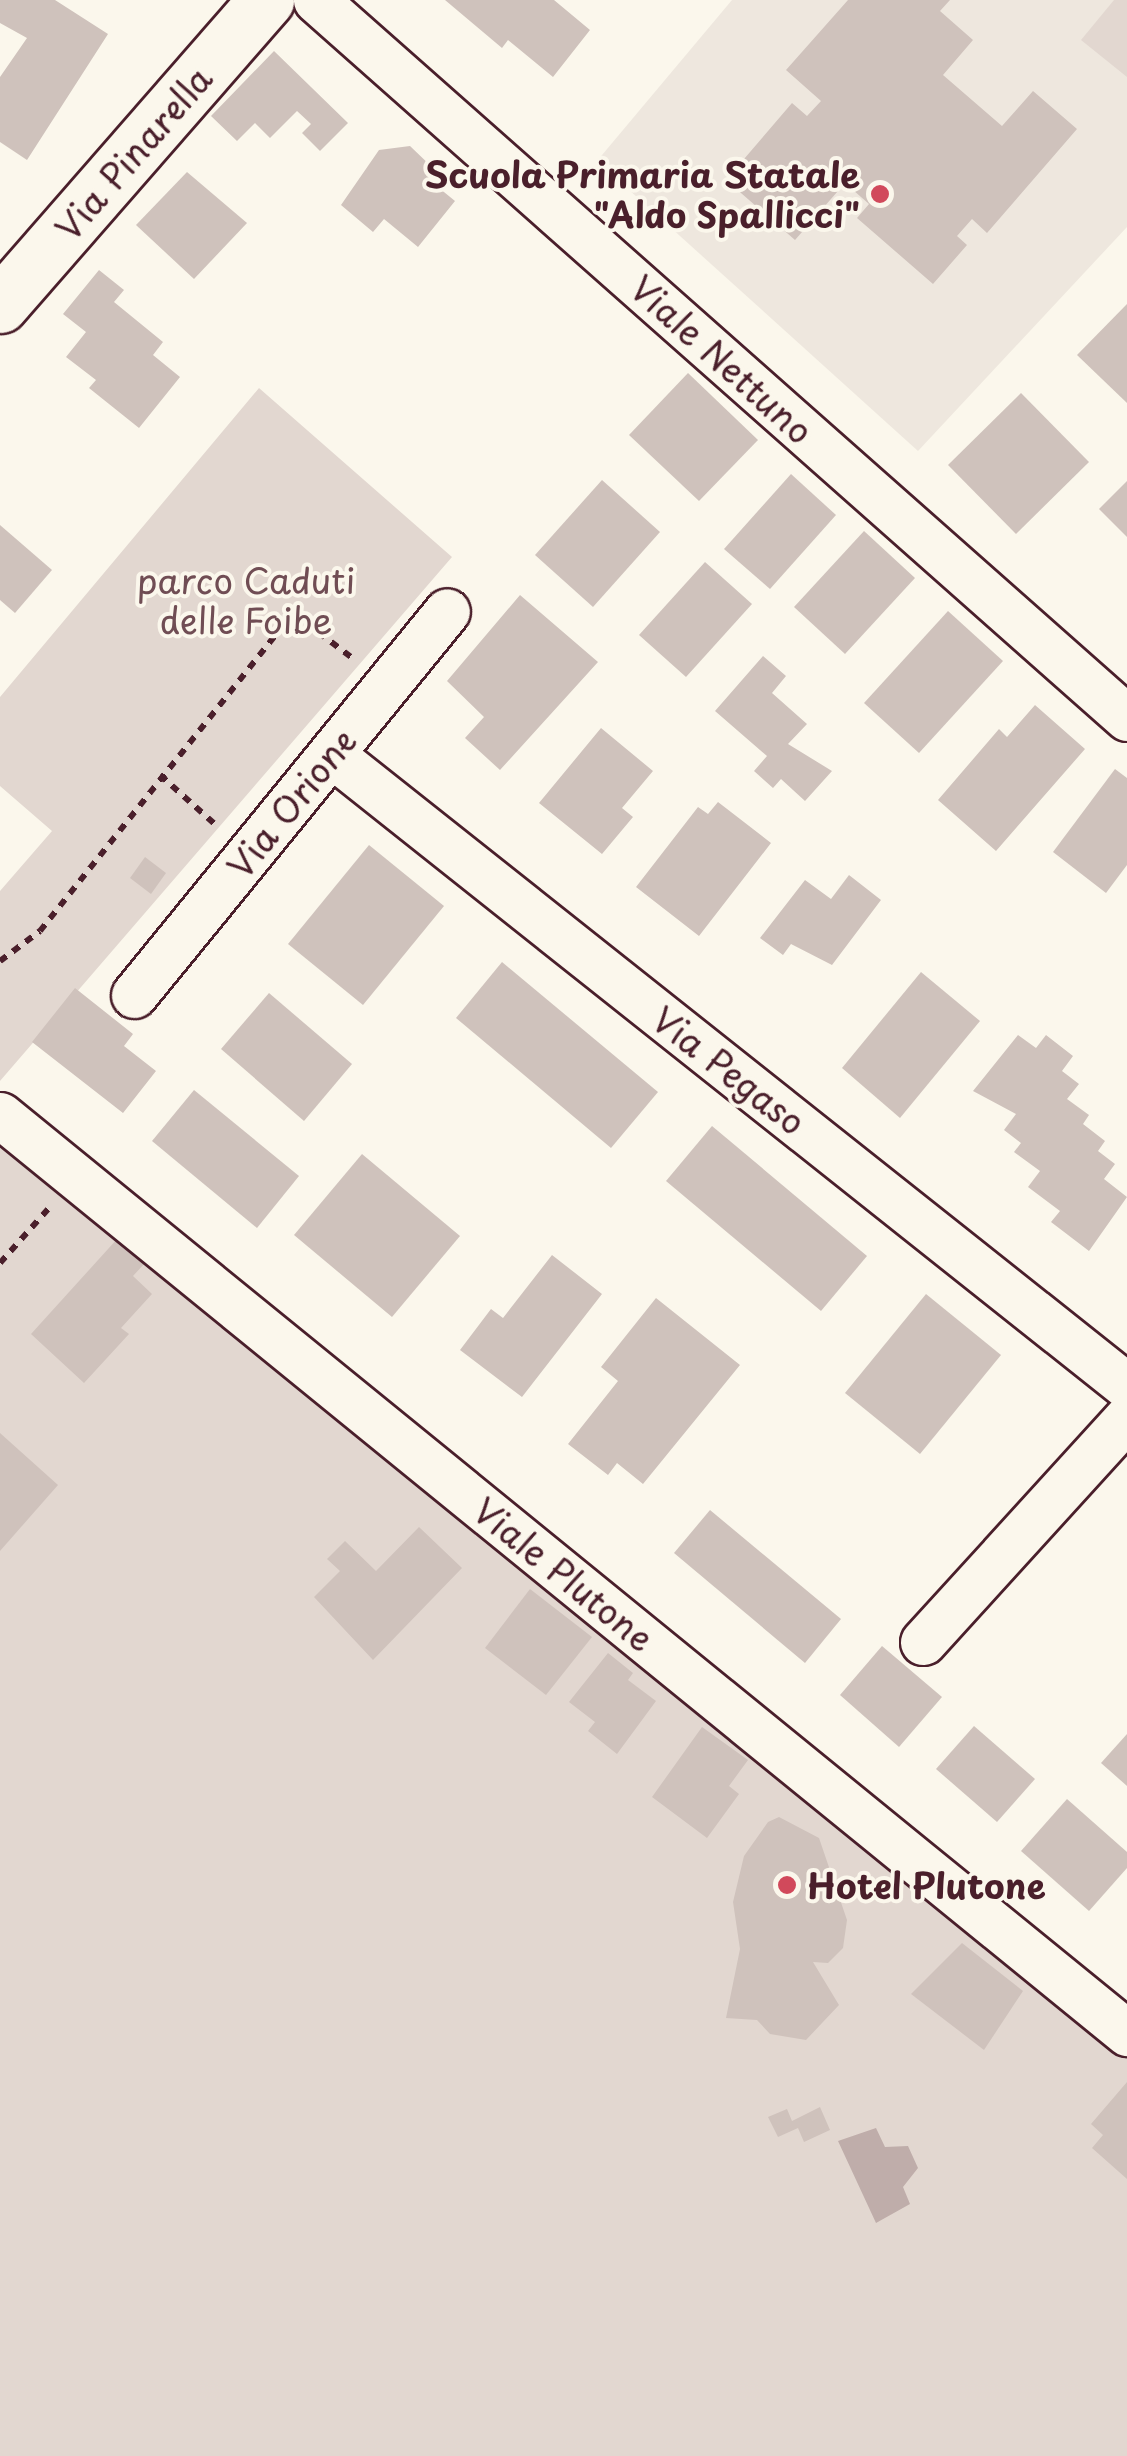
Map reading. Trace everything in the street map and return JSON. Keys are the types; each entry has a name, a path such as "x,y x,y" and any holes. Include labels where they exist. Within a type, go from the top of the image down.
{"street":[{"name":"Via Pinarella","path":"0,305 266,0"},
{"name":"Viale Nettuno","path":"316,0 1127,718"},
{"name":"Via Orione","path":"134,994 447,611"},
{"name":"Via Pegaso","path":"331,754 1127,1386"},
{"name":"Viale Plutone","path":"0,1115 1127,2032"},
{"path":"923,1642 1127,1418"}],"path":[{"path":"0,961 40,931 293,612 387,685"},
{"path":"160,775 249,854"},
{"path":"0,1263 76,1177"}],"shaded area":[{"name":"Scuola Primaria Statale \"Aldo Spallicci\"","path":"732,0 1127,0 1127,227 918,451 597,161"},
{"path":"876,2128 885,2147 908,2146 918,2168 903,2187 910,2204 876,2223 838,2141"}],"green space":[{"path":"1114,0 1127,0 1127,77 1081,40"},
{"name":"parco Caduti delle Foibe","path":"259,388 452,557 0,1081 0,891 52,831 0,786 0,697"},
{"path":"0,1148 1127,2046 1127,2456 0,2456"}],"building":[{"path":"0,0 55,0 108,34 27,160 0,142 0,77 27,38 0,23"},
{"path":"445,0 554,0 590,30 553,77 508,40 502,48"},
{"path":"848,0 950,0 940,11 973,40 943,75 1002,126 1033,91 1077,129 987,233 972,219 957,236 967,245 933,284 857,218 869,204 845,183 795,240 726,180 792,103 807,116 821,101 786,70"},
{"path":"274,51 348,123 320,151 302,133 311,124 297,111 270,138 255,123 237,141 211,116"},
{"path":"410,146 435,170 428,179 455,201 418,247 384,219 373,232 341,205 379,150"},
{"path":"187,172 247,223 194,279 136,225"},
{"path":"99,270 124,290 114,302 163,342 153,355 180,377 139,428 89,388 96,380 66,357 86,332 63,314"},
{"path":"1127,304 1127,403 1077,355"},
{"path":"688,373 758,440 699,501 629,435"},
{"path":"1021,393 1089,462 1016,534 948,465"},
{"path":"791,474 836,515 770,589 724,549"},
{"path":"602,480 660,532 593,607 535,555"},
{"path":"1127,481 1127,537 1099,509"},
{"path":"0,525 52,570 15,613 0,600"},
{"path":"864,531 915,578 845,654 794,607"},
{"path":"705,562 752,604 686,677 639,635"},
{"path":"520,595 598,662 500,770 465,738 484,717 447,681"},
{"path":"948,611 1003,661 919,753 864,703"},
{"path":"763,656 786,676 772,693 807,724 788,744 832,771 805,801 781,779 773,788 754,771 767,756 715,711"},
{"path":"1035,705 1085,749 996,851 938,800 999,729 1007,737"},
{"path":"601,728 653,771 622,808 633,817 602,854 539,803"},
{"path":"1115,769 1127,778 1127,865 1106,893 1053,852"},
{"path":"718,802 771,843 699,936 636,887 698,807 708,814"},
{"path":"369,845 444,906 363,1005 288,944"},
{"path":"145,857 166,873 151,894 130,878"},
{"path":"849,875 881,900 832,965 791,944 783,955 760,938 805,880 831,899"},
{"path":"502,962 658,1092 611,1148 456,1018"},
{"path":"921,972 980,1021 900,1118 842,1068"},
{"path":"75,988 133,1034 124,1046 156,1071 123,1113 32,1042"},
{"path":"269,993 352,1064 304,1121 221,1049"},
{"path":"1018,1035 1036,1048 1046,1035 1073,1056 1062,1071 1079,1084 1067,1099 1089,1115 1083,1124 1105,1141 1098,1151 1115,1164 1104,1179 1127,1197 1089,1251 1051,1222 1060,1211 1028,1187 1040,1171 1014,1152 1021,1143 1004,1130 1016,1114 973,1091"},
{"path":"194,1090 299,1176 257,1228 152,1141"},
{"path":"712,1126 867,1256 821,1311 666,1181"},
{"path":"362,1154 460,1236 392,1317 294,1235"},
{"path":"118,1238 145,1263 133,1276 152,1294 121,1328 129,1334 84,1383 31,1334"},
{"path":"552,1255 602,1294 522,1397 460,1350 491,1309 503,1318"},
{"path":"926,1294 1001,1355 920,1454 845,1393"},
{"path":"656,1298 740,1365 643,1484 617,1463 608,1475 568,1444 618,1381 601,1367"},
{"path":"0,1433 58,1485 0,1551"},
{"path":"710,1510 841,1619 805,1663 674,1553"},
{"path":"419,1527 462,1568 373,1660 314,1597 340,1571 327,1559 345,1541 376,1571"},
{"path":"530,1589 592,1637 546,1695 485,1648"},
{"path":"882,1646 942,1697 899,1747 840,1695"},
{"path":"608,1653 633,1673 628,1680 656,1701 617,1754 588,1731 595,1722 569,1702"},
{"path":"974,1726 1035,1779 997,1822 936,1769"},
{"path":"702,1727 748,1760 729,1786 739,1794 707,1838 652,1797"},
{"path":"1127,1734 1127,1786 1101,1763"},
{"path":"1067,1799 1127,1852 1127,1868 1089,1911 1021,1851"},
{"name":"Hotel Plutone","path":"779,1817 819,1838 847,1920 843,1948 828,1963 813,1962 839,2005 806,2040 770,2034 757,2020 726,2018 740,1949 733,1902 744,1856 768,1822"},
{"path":"962,1943 1023,1991 984,2050 911,1994"},
{"path":"1127,2082 1127,2179 1092,2148 1103,2135 1091,2124"},
{"path":"820,2107 830,2130 804,2142 798,2128 778,2137 768,2117 787,2109 792,2121"}],"place":[{"name":"Scuola Primaria Statale \"Aldo Spallicci\"","path":"880,194"},
{"name":"Hotel Plutone","path":"787,1885"}]}
